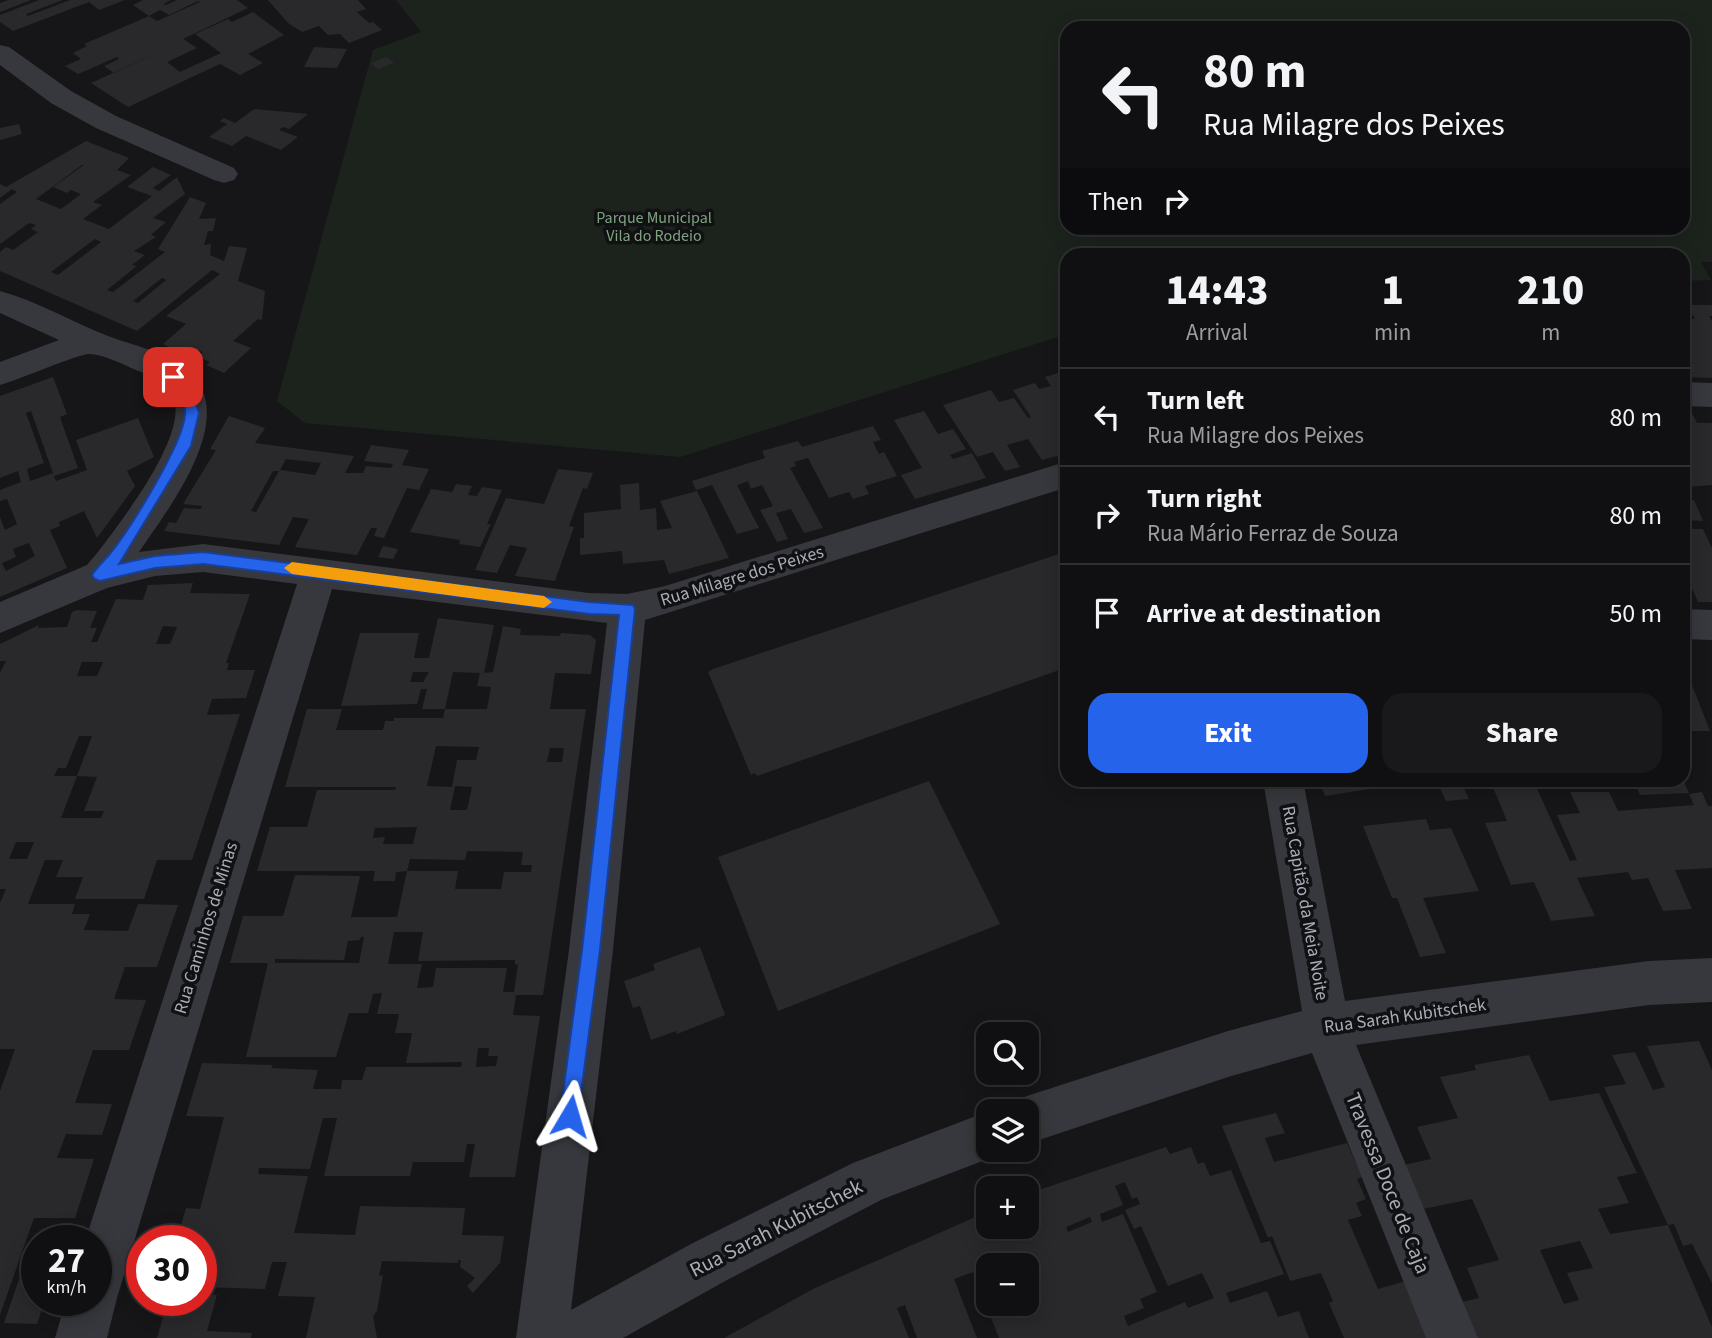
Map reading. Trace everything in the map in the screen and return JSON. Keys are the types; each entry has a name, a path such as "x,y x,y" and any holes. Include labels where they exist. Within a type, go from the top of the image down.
{"street":[{"path":"0,53 61,97 106,121 224,174"},
{"path":"0,301 89,341 162,369 184,386 192,413 190,430 174,465 116,557 100,575"},
{"path":"0,374 89,341"},
{"path":"1690,394 1712,394"},
{"name":"Rua Milagre dos Peixes","path":"0,618 100,575 155,562 203,558 589,608 627,609 665,601 1060,477"},
{"name":"Rua Caminhos de Minas","path":"112,1235 319,572"},
{"path":"542,1338 591,950 627,609"},
{"path":"1690,624 1712,625"},
{"name":"Rua Capitão da Meia Noite","path":"1284,787 1327,1026"},
{"name":"Rua Sarah Kubitschek","path":"1039,1116 1228,1054 1327,1026 1649,983 1712,980"},
{"name":"Travessa Doce de Caja","path":"1327,1026 1339,1066 1452,1338"},
{"name":"Rua Sarah Kubitschek","path":"572,1338 709,1262 870,1180 976,1140"},
{"path":"81,1338 87,1316"}],"green space":[{"name":"Parque Municipal Vila do Rodeio","path":"396,0 1712,0 1712,262 1701,262 1711,280 1690,281 1690,248 1060,248 1060,336 680,457 305,423 277,401 373,50 421,32"}],"building":[{"path":"8,0 31,0 0,12 0,3"},
{"path":"39,0 63,0 26,14 28,16 70,0 125,0 99,10 89,2 13,31 0,22 0,15"},
{"path":"143,0 171,0 163,4 166,5 177,0 237,0 248,8 183,39 197,48 167,62 180,72 221,53 195,34 228,19 232,22 253,12 284,35 248,54 263,63 240,75 220,64 128,107 91,83 114,73 104,66 119,59 117,57 78,74 65,66 81,59 73,53 87,46 84,44 149,16 133,5","holes":["200,2 157,21 149,16 160,10 169,15"]},
{"path":"268,0 358,0 366,9 357,12 382,30 349,43 340,34 328,35 319,26 302,32 288,23"},
{"path":"314,47 347,49 337,68 304,67"},
{"path":"386,57 394,63 378,69 371,63"},
{"path":"254,109 308,114 289,129 283,127 279,130 298,137 281,150 246,136 232,146 209,137 227,124 220,121 224,118 235,123"},
{"path":"19,124 22,134 0,140 0,128"},
{"path":"86,141 129,158 117,170 131,175 93,202 102,205 83,219 109,229 152,196 127,187 153,167 171,175 153,188 159,191 177,177 185,194 153,218 166,222 151,235 156,237 134,251 145,255 132,265 137,266 107,290 113,292 165,252 158,249 190,197 206,203 199,219 216,218 213,231 208,231 204,245 211,244 210,255 224,261 229,246 247,248 238,281 265,291 262,320 258,319 233,341 251,348 224,373 206,365 210,362 198,357 203,352 197,350 190,357 163,344 186,324 166,316 220,274 212,270 137,331 0,271 0,252 6,247 13,250 38,232 31,229 36,225 29,223 0,244 0,204 17,192 12,189 0,198 0,184 6,187","holes":["82,165 53,187 67,193 71,190 81,194 61,209 36,199","95,239 101,242 58,275 51,272","162,278 166,280 138,303 133,301"]},
{"path":"1690,305 1712,305 1712,316 1709,316 1712,321 1712,378 1690,377 1690,319 1695,319 1690,315"},
{"path":"1058,373 1060,376 1058,458 1057,456 1042,460 1028,439 1007,445 1020,467 1005,471 993,452 977,457 943,405 991,390 999,402 1014,398 1028,418 1031,417 1013,390 1035,383 1039,389 1051,386 1045,377"},
{"path":"53,377 67,414 60,417 78,468 54,476 56,481 87,470 76,440 138,418 154,457 127,471 135,486 97,538 84,511 59,522 60,526 50,530 67,568 0,597 0,517 5,530 17,524 7,499 0,501 0,490 21,482 18,471 0,478 0,396","holes":["31,411 53,473 30,481 27,469 44,463 26,413","29,543 35,556 6,571 2,563 16,557 13,549"]},
{"path":"924,411 938,434 953,429 966,449 950,455 953,459 972,453 986,478 915,499 901,475 922,468 894,420"},
{"path":"1690,415 1693,415 1697,423 1712,423 1712,485 1690,487"},
{"path":"229,416 265,428 255,443 354,456 345,473 363,473 366,466 391,468 393,464 364,461 371,445 409,450 402,465 429,469 419,490 407,488 384,538 374,536 377,528 371,528 357,555 295,547 309,519 293,517 279,545 164,531 169,522 176,523 184,508 201,509 202,506 183,504 216,450 210,449","holes":["286,459 321,463 315,475 280,470","273,471 279,471 256,512 251,511"]},
{"path":"873,426 881,440 873,442 879,454 884,452 897,476 865,486 869,494 853,499 849,492 829,498 808,458 794,462 796,466 790,468 823,528 804,533 791,509 776,513 788,539 777,542 760,510 773,506 762,485 751,489 748,481 737,485 759,528 737,534 712,485 696,490 692,481 765,458 762,451 798,441 802,447"},
{"path":"558,469 593,473 587,489 583,488 569,526 574,527 555,581 515,576 527,548 510,545 497,573 475,570 506,498 544,504"},
{"path":"639,483 640,510 656,508 657,530 672,528 660,501 697,491 729,558 669,574 664,560 623,564 622,551 580,555 580,538 584,538 584,513 621,509 620,485"},
{"path":"456,484 472,486 468,495 477,496 482,487 502,490 480,547 459,544 460,540 410,532 431,489 452,492"},
{"path":"1690,500 1694,500 1703,521 1690,520"},
{"path":"1690,529 1703,529 1712,548 1712,602 1698,602 1690,584"},
{"path":"383,546 398,549 393,559 378,557"},
{"path":"1060,554 1060,670 757,776 755,773 751,775 708,672"},
{"path":"193,583 190,593 250,594 226,663 229,663 227,670 255,670 246,698 212,699 207,715 240,714 192,860 157,860 144,899 75,899 83,877 56,877 63,860 45,860 28,904 75,904 72,914 90,914 84,930 128,931 138,904 178,905 157,967 125,967 114,999 146,1000 129,1050 93,1050 75,1103 112,1104 102,1135 66,1134 57,1158 94,1159 75,1218 34,1218 32,1225 21,1225 21,1255 0,1315 0,1091 15,1049 0,1049 0,903 6,889 0,889 0,673 6,661 0,661 0,644 39,625 38,628 67,627 72,612 77,610 97,611 90,628 97,628 91,642 97,642 116,599 143,600 148,585","holes":["163,626 177,627 170,644 156,644","82,662 103,662 97,676 77,676","79,736 92,736 77,776 54,776 58,768 66,768","77,776 97,777 84,811 104,811 101,818 61,818","16,842 34,842 27,859 9,859"]},
{"path":"438,618 494,625 484,673 493,672 503,626 521,629 520,635 560,636 561,633 590,635 596,640 591,674 555,673 550,709 586,709 543,995 516,995 513,1015 540,1016 515,1177 469,1177 475,1144 467,1144 464,1162 413,1162 410,1176 324,1176 337,1118 323,1118 310,1169 259,1168 258,1174 308,1176 294,1233 355,1235 360,1206 465,1208 462,1235 504,1236 500,1263 473,1293 467,1286 475,1278 460,1267 461,1260 458,1260 458,1263 382,1261 379,1276 383,1275 377,1311 373,1316 377,1338 306,1338 315,1297 278,1296 287,1262 272,1262 265,1289 217,1288 217,1225 181,1225 186,1208 200,1209 224,1117 186,1116 202,1063 273,1065 271,1068 318,1070 313,1089 341,1089 342,1080 362,1080 366,1067 461,1067 462,1062 406,1063 412,1033 395,1033 399,1014 377,1014 382,993 373,994 368,1013 349,1013 336,1057 246,1057 268,963 230,963 243,916 283,916 295,875 360,876 351,917 397,917 407,871 396,872 395,881 373,881 375,871 257,871 270,827 307,827 317,790 395,790 396,787 285,787 307,709 342,709 336,730 383,730 385,721 394,721 394,718 443,718 445,709 422,709 427,689 421,689 417,704 341,706 360,633 419,633 414,658 429,658","holes":["413,672 429,672 423,682 410,682","453,672 480,673 477,686 491,687 487,709 445,709","436,746 479,747 476,760 457,760 452,787 427,786","550,748 564,748 562,762 547,762","455,786 472,787 467,810 450,810","417,827 413,844 383,844 385,837 373,838 375,828","467,851 523,852 521,865 532,865 531,872 504,872 501,889 455,889 458,871 407,871 410,859 465,860","394,932 423,932 418,961 515,960 515,965 518,964 514,992 503,992 507,968 436,968 433,987 417,988 422,964 388,964","364,937 359,963 275,963 275,959 344,960 348,941","478,1048 489,1048 488,1056 498,1056 496,1066 476,1067"]},
{"path":"1690,680 1710,731 1690,731"},
{"path":"929,781 1000,924 778,1011 718,857"},
{"path":"1322,787 1382,787 1325,796"},
{"path":"1439,787 1463,787 1469,799 1446,801"},
{"path":"1493,787 1536,787 1570,861 1577,860 1557,815 1580,813 1570,792 1609,792 1618,811 1694,805 1689,794 1702,792 1708,806 1712,806 1712,868 1675,870 1692,909 1663,911 1648,878 1632,880 1628,872 1577,878 1595,916 1551,921 1534,882 1511,885 1485,823 1507,821"},
{"path":"1637,787 1686,787 1689,793 1640,795"},
{"path":"1426,819 1430,830 1451,828 1479,891 1423,898 1446,953 1420,957 1397,898 1392,898 1363,826"},
{"path":"700,947 725,1015 677,1034 676,1031 651,1040 640,1006 633,1008 624,981 655,970 653,964"},
{"path":"1699,1041 1712,1070 1712,1283 1692,1244 1683,1246 1674,1224 1668,1225 1604,1087 1626,1084 1612,1055 1635,1052 1653,1090 1665,1087 1647,1046"},
{"path":"1529,1055 1550,1101 1599,1093 1637,1173 1617,1177 1629,1203 1598,1209 1610,1234 1668,1225 1712,1327 1712,1338 1468,1338 1454,1304 1479,1298 1467,1268 1499,1260 1472,1199 1418,1210 1399,1166 1431,1159 1417,1127 1458,1118 1440,1077 1476,1070 1474,1065","holes":["1580,1241 1593,1268 1567,1273 1579,1300 1564,1304 1540,1250"]},
{"path":"1276,1113 1285,1133 1265,1138 1274,1162 1347,1143 1362,1177 1357,1179 1366,1199 1356,1203 1362,1216 1348,1220 1378,1289 1413,1279 1436,1338 1344,1338 1329,1303 1333,1301 1321,1273 1290,1281 1272,1236 1268,1238 1222,1126"},
{"path":"1166,1147 1170,1154 1191,1147 1198,1164 1204,1162 1210,1176 1231,1170 1261,1243 1270,1241 1284,1274 1226,1293 1230,1303 1267,1291 1278,1317 1299,1311 1309,1338 999,1338 990,1316 1039,1316 1039,1253 976,1253 976,1280 973,1272 954,1279 977,1338 917,1338 905,1305 897,1308 909,1338 724,1338 815,1288 976,1217 976,1239 1039,1239 1039,1190","holes":["1125,1182 1132,1199 1137,1197 1140,1204 1125,1210 1134,1229 1141,1226 1168,1286 1202,1273 1214,1298 1188,1308 1185,1302 1128,1326 1124,1316 1144,1308 1140,1299 1157,1292 1123,1214 1102,1222 1100,1214 1123,1205 1115,1186","1090,1217 1092,1222 1068,1232 1066,1227"]},
{"path":"21,1279 21,1316 40,1316 37,1324 4,1323"},
{"path":"163,1316 211,1316 207,1331 252,1333 251,1338 157,1338"}],"slow traffic":[{"path":"292,568 544,602"}],"route":[{"path":"173,377 184,386 189,398 192,413 190,430 174,465 116,557 100,575 155,562 203,558 589,608 627,609 591,950 570,1116"}]}
